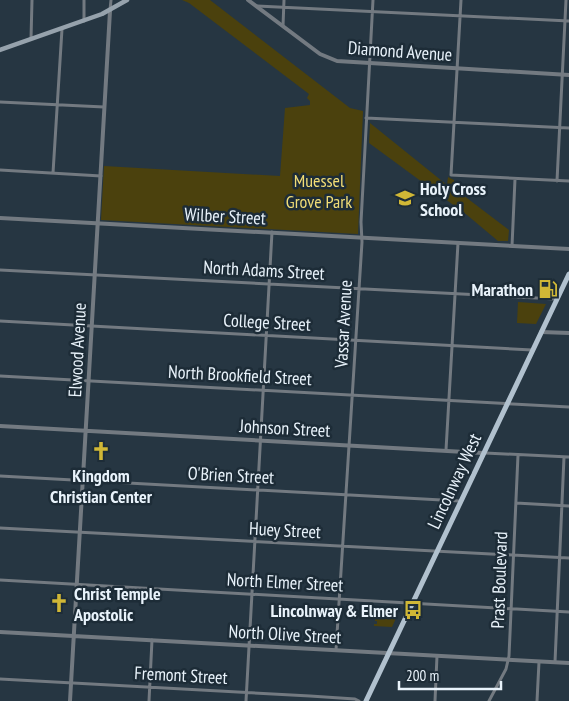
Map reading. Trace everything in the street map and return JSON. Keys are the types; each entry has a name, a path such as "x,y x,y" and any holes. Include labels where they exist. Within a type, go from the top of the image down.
{"main road":[{"path":"0,50 110,11 127,0"},
{"name":"Lincolnway West","path":"366,701 569,274"}],"street":[{"path":"31,40 32,0"},
{"path":"84,0 84,21"},
{"name":"Elwood Avenue","path":"70,701 110,0"},
{"name":"Diamond Avenue","path":"248,0 325,57 337,61 569,75"},
{"path":"283,26 284,0"},
{"name":"Vassar Avenue","path":"336,650 353,395 373,0"},
{"path":"461,0 451,175 569,181"},
{"path":"557,181 562,74 567,21 566,0"},
{"path":"257,6 567,21"},
{"path":"53,173 62,29"},
{"path":"0,102 104,107"},
{"path":"366,118 569,128"},
{"path":"0,170 101,176"},
{"path":"512,246 515,179"},
{"name":"Wilber Street","path":"0,218 569,250"},
{"path":"246,701 272,232"},
{"path":"446,450 458,243"},
{"name":"North Adams Street","path":"0,270 557,300"},
{"name":"College Street","path":"0,321 532,350"},
{"path":"541,332 569,333"},
{"name":"North Brookfield Street","path":"0,376 569,406"},
{"name":"Johnson Street","path":"0,426 569,457"},
{"name":"Prast Boulevard","path":"489,701 504,674 508,660 512,609 518,455"},
{"path":"555,662 564,457"},
{"name":"O'Brien Street","path":"0,476 460,501"},
{"path":"516,503 569,506"},
{"name":"Huey Street","path":"0,528 569,558"},
{"name":"North Elmer Street","path":"0,580 569,612"},
{"name":"North Olive Street","path":"0,632 569,663"},
{"path":"149,701 152,640"},
{"path":"435,700 437,656"},
{"path":"537,701 539,662"},
{"name":"Fremont Street","path":"0,679 355,699 359,701"}],"green space":[{"name":"Muessel Grove Park","path":"182,0 210,0 350,108 363,111 358,234 101,220 104,166 280,176 285,108 310,105 310,101 307,98 309,94 189,3"},
{"path":"370,123 447,185 448,177 454,180 455,189 509,230 508,241 498,241 467,215 369,143"},
{"path":"518,302 546,304 536,324 517,323"},
{"path":"375,615 397,616 392,627 374,626 374,624 377,624"}],"place":[{"name":"Holy Cross School","path":"405,198"},
{"name":"Marathon","path":"548,289"},
{"name":"Kingdom Christian Center","path":"101,451"},
{"name":"Christ Temple Apostolic","path":"59,603"},
{"name":"Lincolnway & Elmer","path":"413,610"}]}
